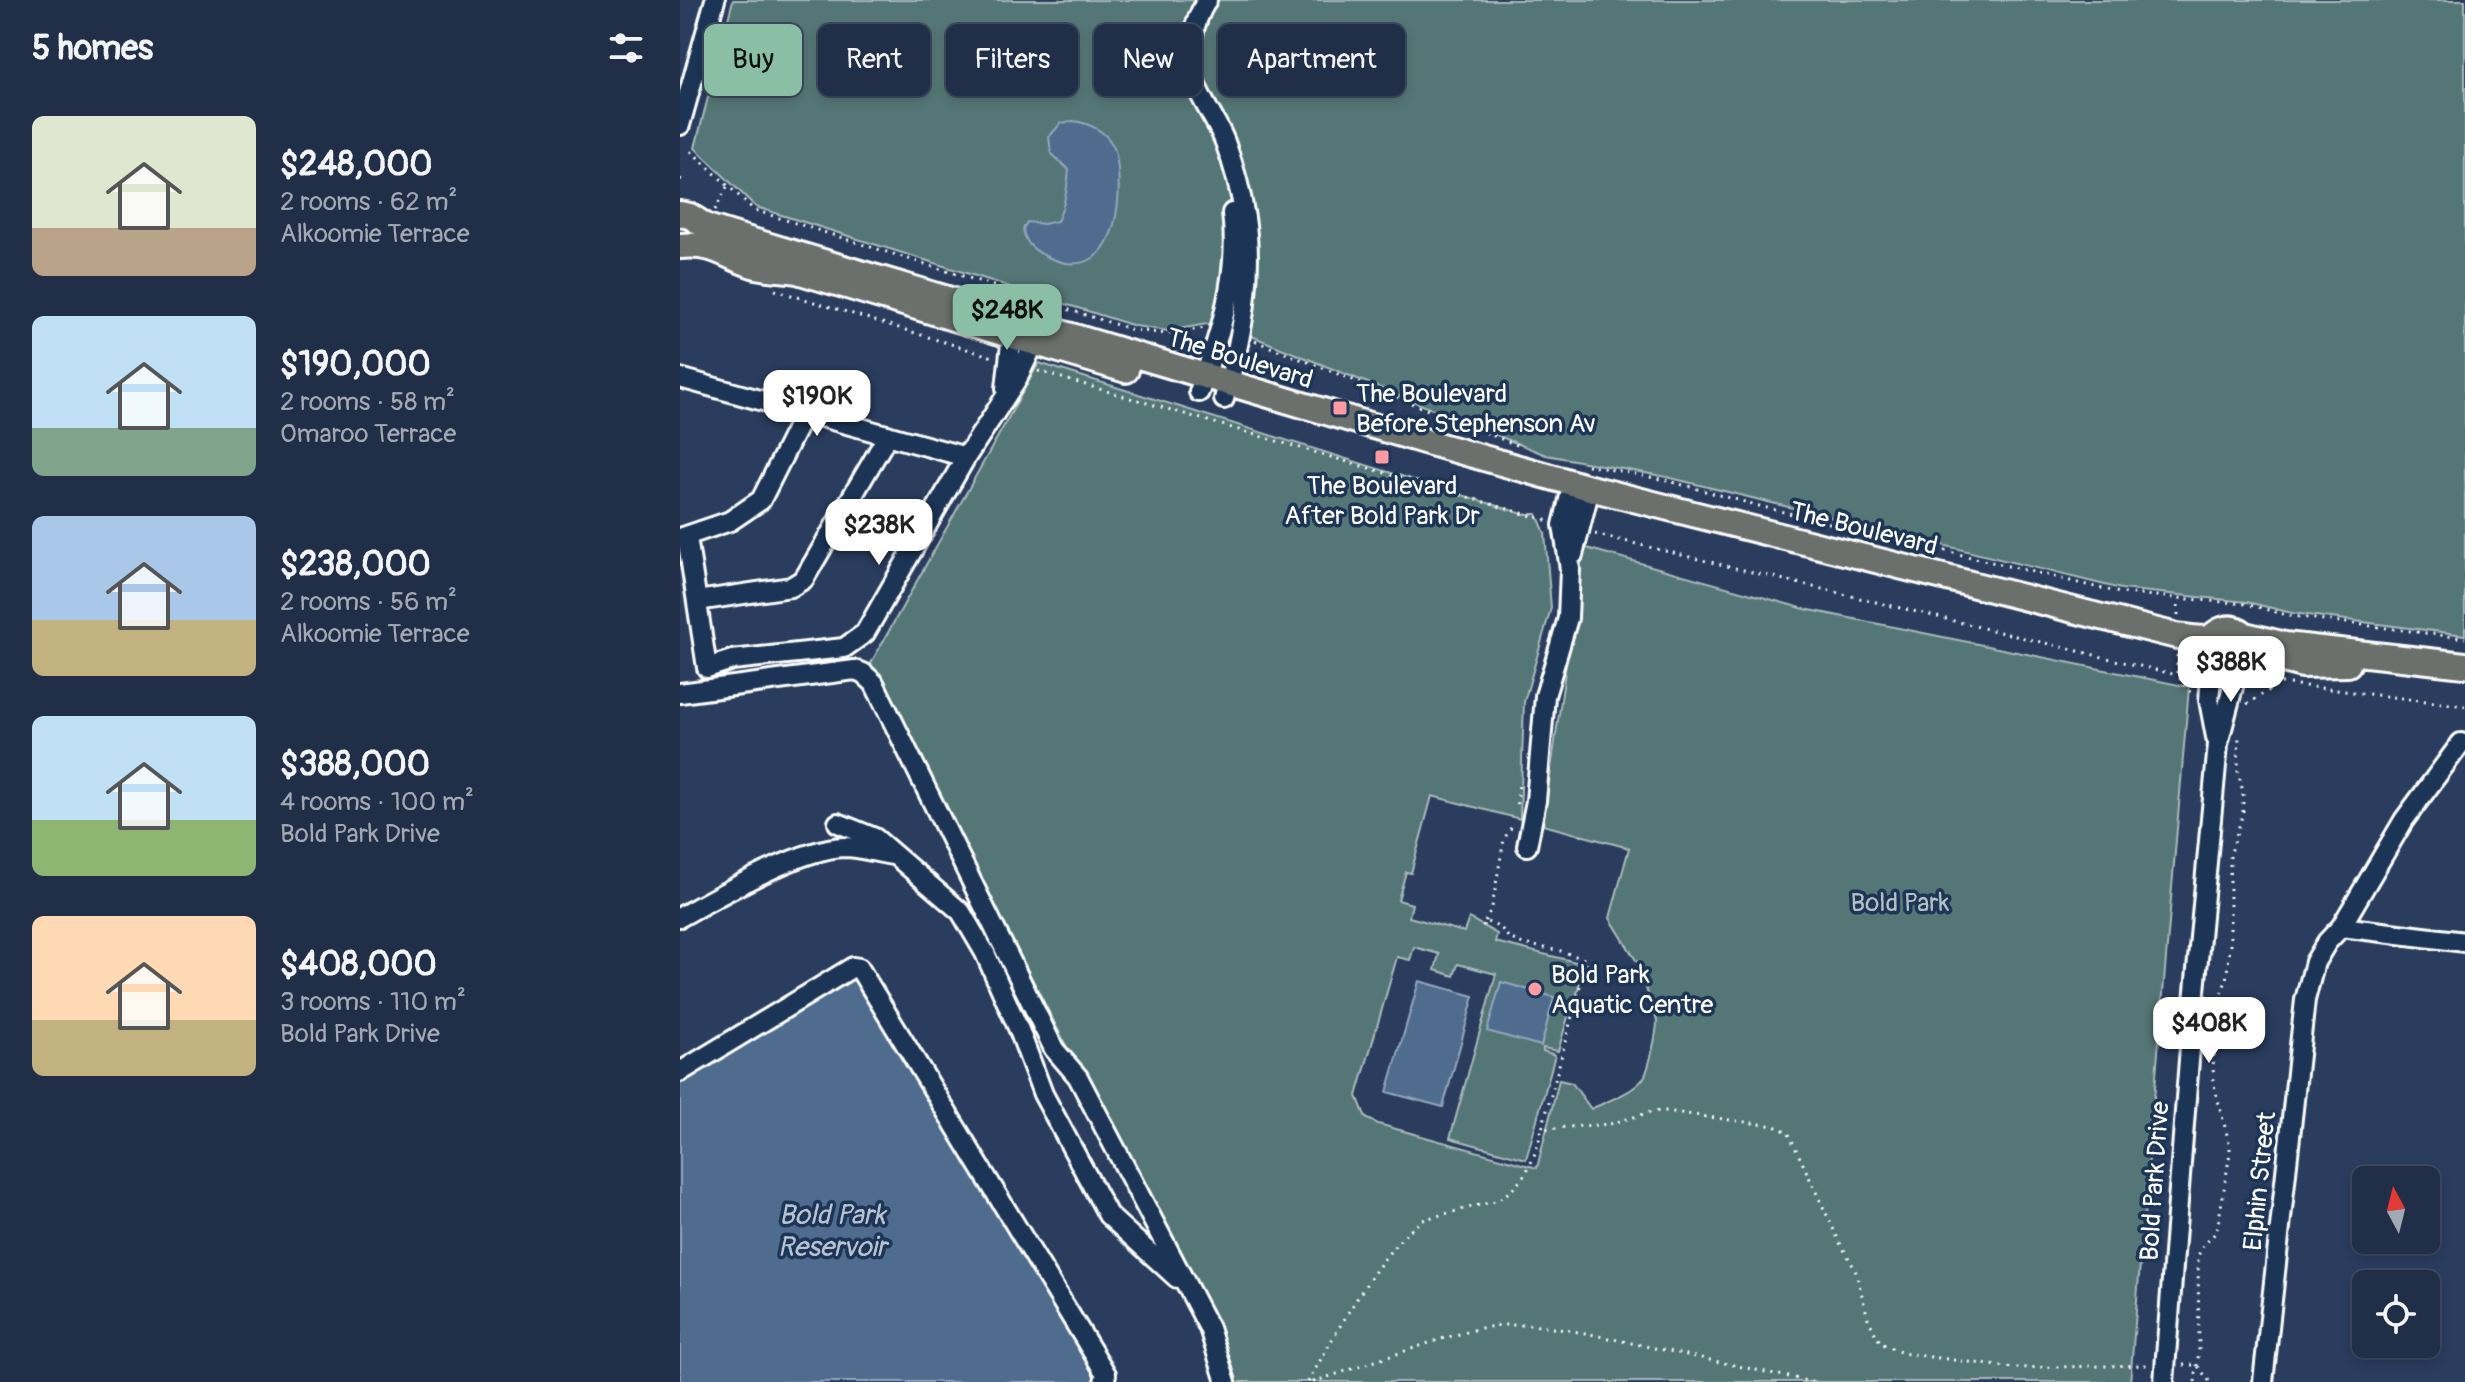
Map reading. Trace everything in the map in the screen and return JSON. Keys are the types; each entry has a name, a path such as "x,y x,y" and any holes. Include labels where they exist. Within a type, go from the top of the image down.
{"main road":[{"name":"The Boulevard","path":"680,214 690,216 707,227 1013,327 1227,392 2142,639 2210,665 2220,673 2283,660 2302,665 2344,663 2465,679"},
{"name":"The Boulevard","path":"680,246 701,244 722,249 755,266 797,271 1013,327"},
{"name":"The Boulevard","path":"1578,487 2177,636 2210,638 2224,629 2233,629 2285,645 2465,665"},
{"path":"2242,670 2251,650 2245,635"},
{"path":"2210,638 2206,653 2210,665"}],"street":[{"path":"680,125 715,0"},
{"path":"1200,0 1188,33 1188,74 1204,124 1229,184 1234,228 1230,282 1221,330 1202,384"},
{"path":"1207,0 1193,31 1191,55 1195,82 1225,141 1245,219 1248,252 1240,335 1227,392"},
{"path":"1013,327 1017,364"},
{"path":"805,412 761,500 730,521 683,537 707,668 732,660 844,648 865,633 1005,395 1017,364 1038,335"},
{"path":"680,378 966,457"},
{"path":"697,601 791,587 804,579 888,435"},
{"path":"1527,846 1535,812 1545,696 1568,618 1571,528 1578,487"},
{"name":"Bold Park Drive","path":"2210,665 2209,700 2218,744"},
{"path":"680,693 855,670 874,683 1054,1049 1078,1077 1209,1328 1226,1382"},
{"name":"Bold Park Drive","path":"2165,1373 2191,1034 2218,744 2242,670"},
{"name":"Elphin Street","path":"2263,1382 2305,1000 2315,962 2341,927 2404,820 2461,743"},
{"path":"838,823 875,838 961,912 985,953 1043,1094 1108,1215 1188,1288"},
{"path":"680,917 727,891 815,852 846,847 896,856"},
{"path":"2341,927 2465,942"},
{"path":"680,1072 853,967 859,968 1106,1374 1104,1382"}],"path":[{"path":"691,151 754,210 1133,330 1168,334 1207,328 1221,330"},
{"path":"769,288 1571,528 2177,675"},
{"path":"1240,335 1520,446"},
{"path":"1578,487 1665,480 1763,507 2120,593 2246,604 2291,616 2465,638"},
{"path":"2281,683 2465,706"},
{"path":"2195,1382 2198,1256 2217,1231 2230,1153 2214,1085 2213,1067 2218,1007 2226,981 2230,948 2230,856 2243,813 2243,792 2238,771 2239,723"},
{"path":"1310,1382 1348,1313 1398,1242 1415,1225 1425,1219 1495,1201 1505,1196 1528,1173 1588,963 1584,958 1523,944 1485,921 1483,926"},
{"path":"1585,970 1600,973"},
{"path":"1542,1129 1610,1124 1665,1111 1774,1126 1788,1132 1855,1269 1868,1318 1881,1343 1902,1353 2013,1368 2092,1368 2165,1373 2197,1365"},
{"path":"1310,1382 1481,1328 1517,1325 1585,1333 1812,1382"},
{"path":"2197,1365 2210,1382"}],"green space":[{"path":"733,0 2465,0 2465,635 2292,613 2247,602 2121,589 1667,477 1546,455 1249,335 1207,324 1168,331 1135,326 756,207 695,148 708,96 802,96 802,24 727,24"},
{"name":"Bold Park","path":"1039,363 1523,514 1537,514 1545,533 1551,608 1524,702 1520,819 1432,796 1411,873 1406,872 1398,900 1412,904 1409,917 1464,932 1469,918 1497,934 1495,942 1584,964 1575,1003 1572,1003 1558,1051 1543,1048 1543,1051 1555,1055 1526,1159 1450,1138 1496,974 1458,964 1454,976 1435,970 1439,954 1414,947 1410,960 1397,957 1357,1096 1366,1118 1378,1124 1537,1168 1559,1080 1572,1083 1591,1109 1632,1088 1643,1079 1648,1068 1657,1021 1637,962 1610,918 1629,848 1543,825 1583,547 1805,609 2189,687 2130,1382 1227,1382 1174,1257 871,663"}],"water":[{"path":"1073,121 1096,129 1110,141 1116,155 1119,187 1118,205 1108,240 1099,253 1087,261 1071,263 1050,258 1036,250 1029,244 1023,229 1027,222 1044,224 1057,221 1060,215 1069,170 1051,153 1049,137 1061,123"},
{"name":"Bold Park Reservoir","path":"855,974 1100,1379 1095,1382 680,1382 680,1079"},
{"path":"1419,981 1474,996 1443,1107 1387,1092"},
{"path":"1501,982 1554,997 1541,1046 1487,1031"}],"place":[{"name":"The Boulevard Before Stephenson Av","path":"1340,408"},
{"name":"The Boulevard After Bold Park Dr","path":"1382,457"},
{"name":"Bold Park Aquatic Centre","path":"1535,989"}]}
